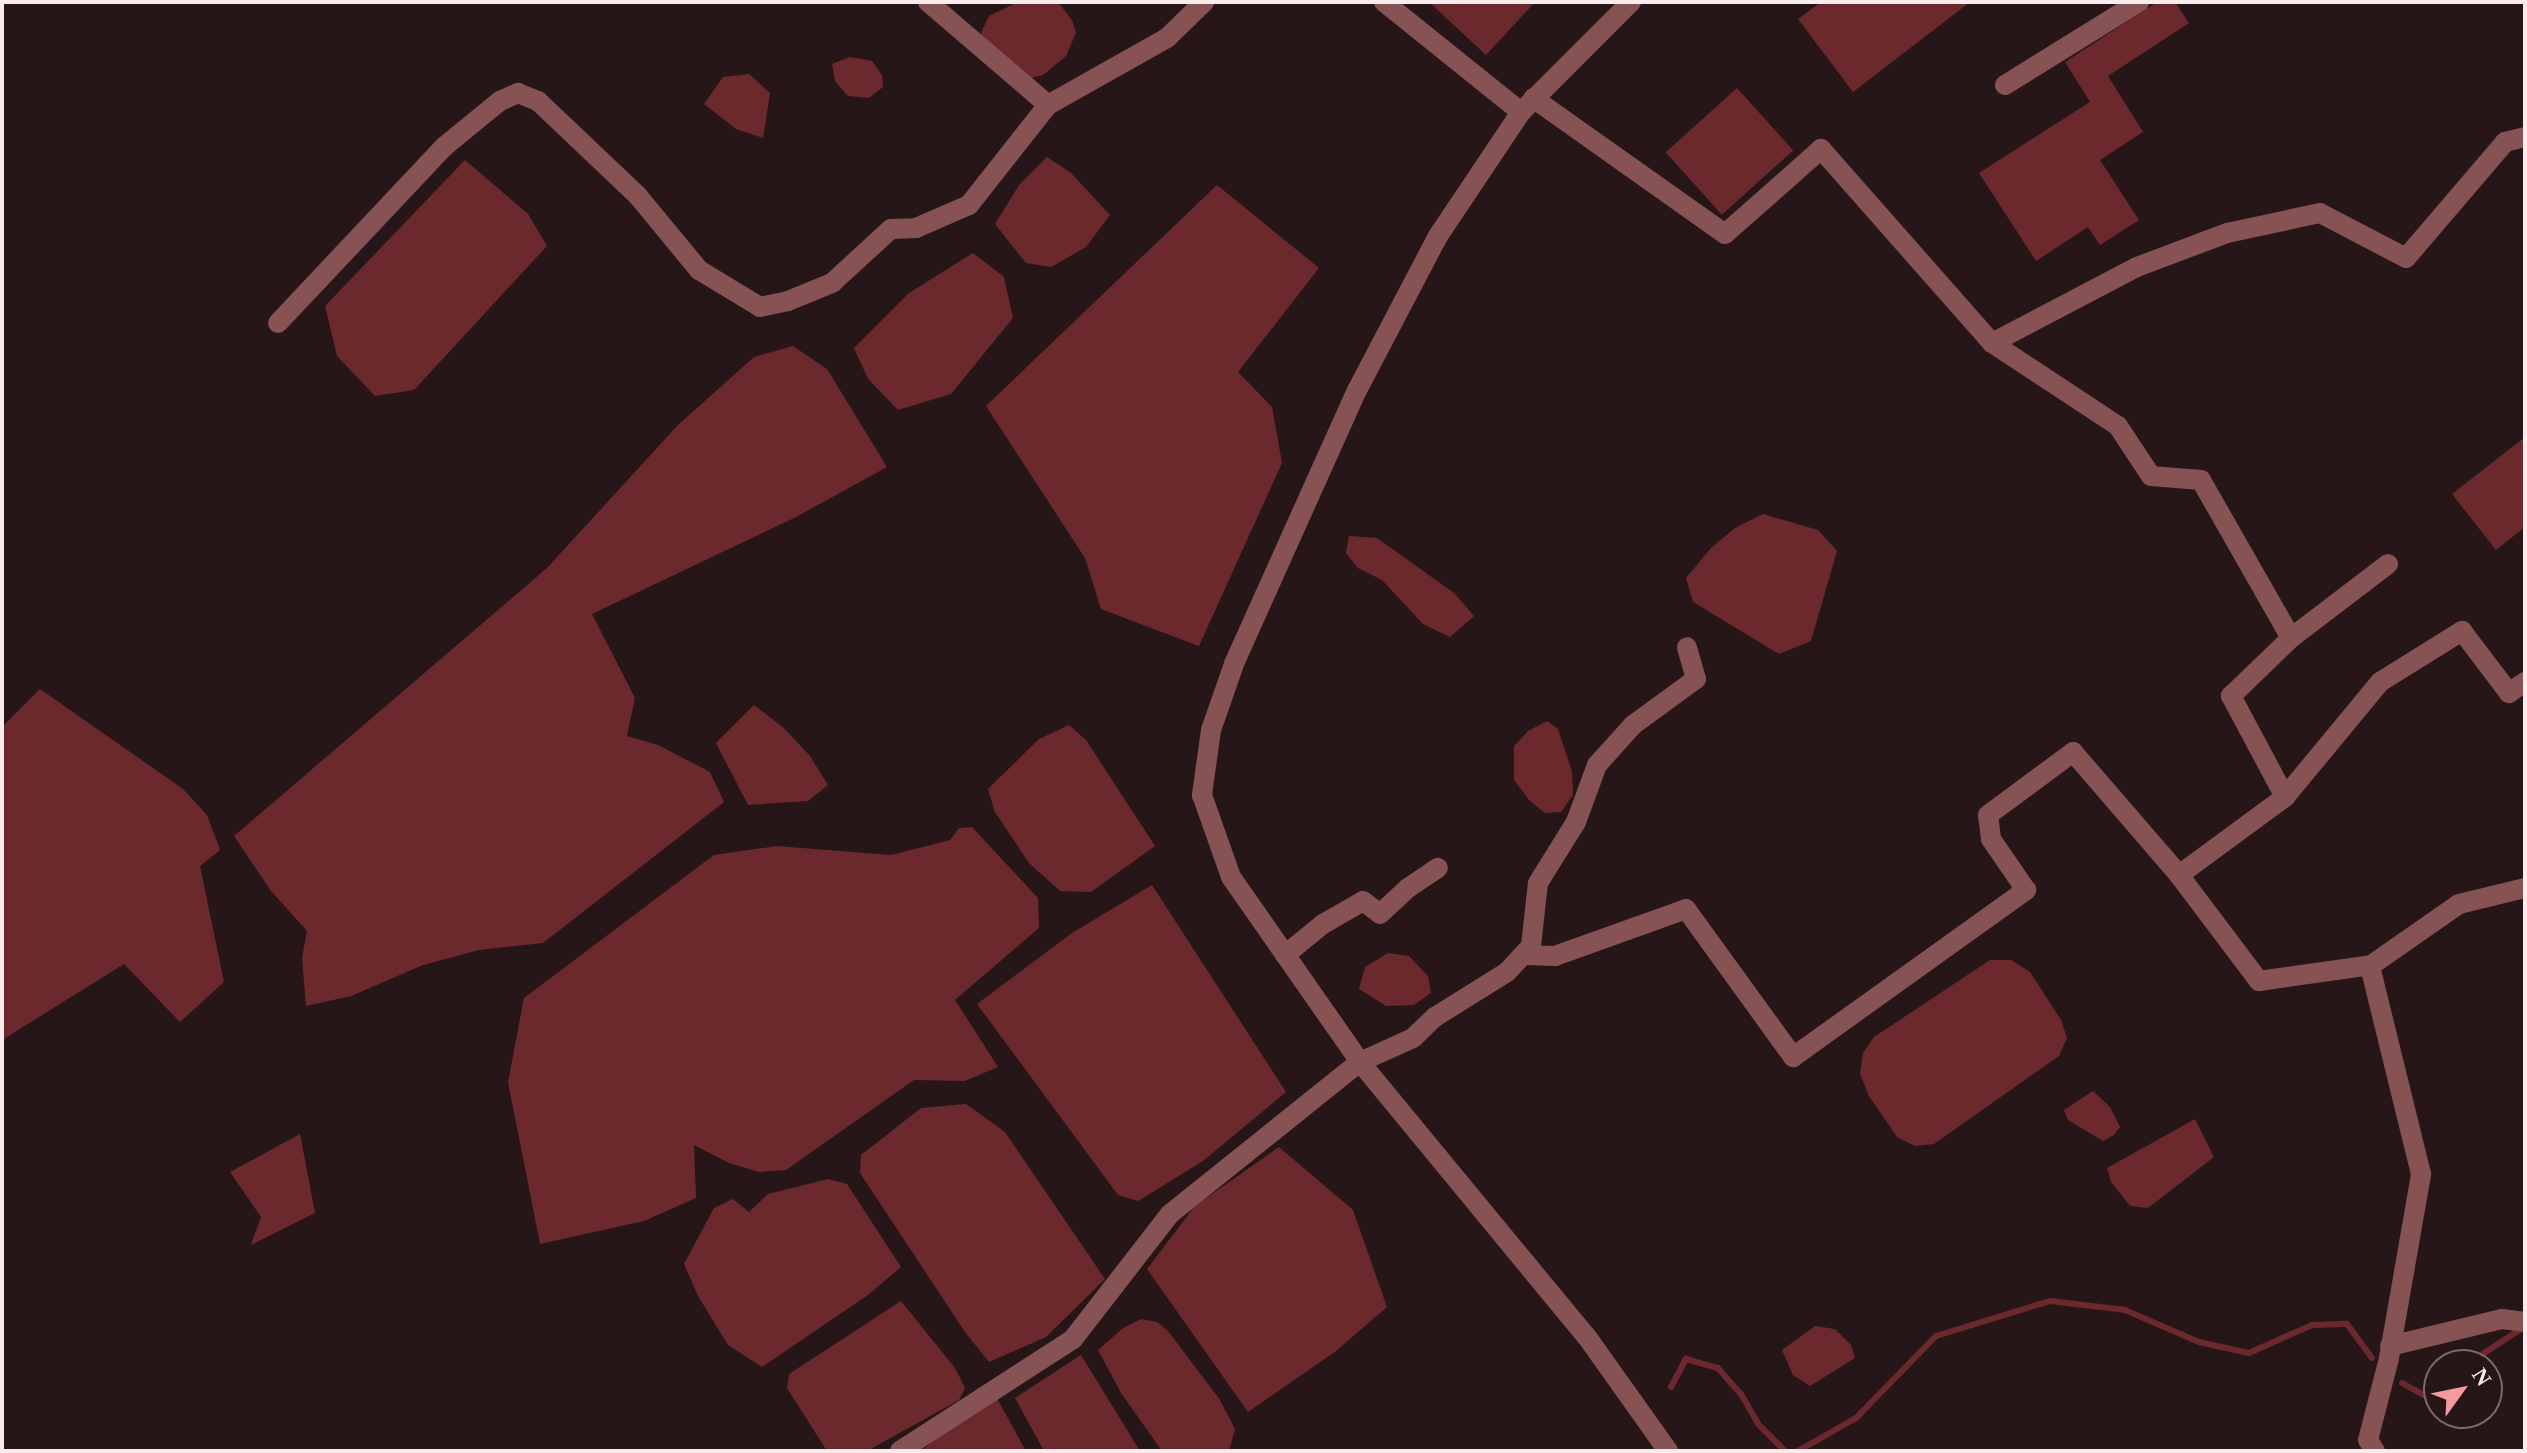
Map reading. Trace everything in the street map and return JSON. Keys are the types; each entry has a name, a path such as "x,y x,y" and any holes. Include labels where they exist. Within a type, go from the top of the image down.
{"street":[{"path":"928,2 1048,105"},
{"path":"278,323 445,146 500,101 518,93 538,101 638,196 699,270 760,307 775,306 832,283 891,229 916,228 969,205 1048,105 1167,38 1204,2"},
{"path":"1384,2 1527,105 1725,234 1821,149 1992,343 2118,426 2151,476 2201,480 2291,638"},
{"path":"1631,2 1527,105 1438,236 1357,390 1234,664 1211,730 1202,795 1231,877 1360,1062 1587,1337 1668,1451"},
{"path":"2005,85 2139,2"},
{"path":"1992,343 2137,267 2227,233 2320,213 2406,258 2505,142 2525,137"},
{"path":"2285,797 2231,696 2291,638 2388,564"},
{"path":"2179,875 2285,797 2380,682 2462,631 2509,693 2525,682"},
{"path":"900,1451 1073,1339 1170,1214 1360,1062 1413,1038 1435,1017 1507,972 1531,946 1538,883 1576,822 1597,765 1633,725 1696,679 1687,647"},
{"path":"1523,955 1555,956 1686,909 1793,1057 2026,890 1991,839 1988,815 2073,752 2179,875 2259,981 2371,965 2459,904 2525,888"},
{"path":"1285,955 1323,924 1363,901 1380,914 1408,888 1438,868"},
{"path":"2365,1447 2390,1346 2421,1174 2371,965"},
{"path":"2390,1346 2502,1319 2525,1322"}],"shaded area":[{"path":"1018,2 1058,2 1072,20 1076,33 1066,56 1043,75 1031,78 985,45 981,33 989,16"},
{"path":"1429,2 1535,2 1486,55"},
{"path":"1821,2 1970,2 1853,92 1798,19"},
{"path":"2157,2 2175,2 2189,23 2108,76 2143,132 2100,160 2139,220 2100,245 2088,227 2036,261 1979,173 2090,102 2065,62"},
{"path":"850,57 872,61 882,75 883,87 869,98 848,96 835,81 832,64"},
{"path":"749,74 770,93 763,138 736,129 704,104 723,77"},
{"path":"1737,88 1793,150 1722,215 1666,152"},
{"path":"1047,157 1071,173 1110,215 1086,247 1051,267 1026,263 995,224 1019,185"},
{"path":"465,160 528,214 547,246 414,390 375,396 337,356 325,306"},
{"path":"1217,185 1319,268 1238,372 1272,407 1282,463 1199,646 1101,609 1085,558 986,406"},
{"path":"973,253 1004,277 1013,318 951,394 898,410 868,379 854,348 909,293"},
{"path":"793,346 827,369 887,467 796,517 592,614 635,698 627,736 658,745 710,772 724,802 543,943 479,950 423,965 351,996 306,1006 302,958 307,931 271,891 234,836 547,568 678,425 754,357"},
{"path":"2525,437 2525,527 2496,550 2452,494"},
{"path":"1763,514 1818,530 1837,551 1811,641 1779,654 1693,602 1686,578 1711,548 1735,528"},
{"path":"1349,536 1377,538 1454,593 1474,616 1450,637 1423,624 1382,580 1358,568 1346,553"},
{"path":"40,689 183,789 207,815 220,850 200,866 224,982 180,1022 124,964 2,1040 2,727"},
{"path":"754,705 784,728 810,756 828,785 808,801 748,805 716,743"},
{"path":"1547,721 1558,729 1572,772 1573,795 1561,812 1545,813 1529,800 1514,780 1514,746 1528,731"},
{"path":"1069,725 1086,740 1155,846 1091,892 1060,891 1029,863 995,812 988,789 1039,739"},
{"path":"972,827 1038,898 1039,928 955,1000 998,1067 965,1081 914,1080 786,1170 759,1172 729,1163 694,1145 696,1198 644,1221 540,1244 508,1082 524,998 714,855 777,846 891,855 950,840 959,828"},
{"path":"1152,885 1286,1092 1203,1161 1138,1201 1118,1195 977,1004 1072,933"},
{"path":"1388,953 1409,956 1428,976 1431,993 1414,1005 1386,1006 1359,989 1365,967"},
{"path":"1990,960 2011,960 2030,972 2061,1020 2067,1038 2059,1056 1934,1144 1915,1146 1897,1137 1869,1096 1860,1074 1863,1053 1874,1037"},
{"path":"2093,1091 2110,1107 2120,1127 2103,1141 2068,1120 2064,1110"},
{"path":"966,1104 1005,1132 1105,1279 1046,1337 989,1362 965,1332 860,1173 861,1155 921,1108"},
{"path":"2195,1119 2214,1157 2148,1208 2130,1206 2111,1182 2107,1168"},
{"path":"300,1134 315,1213 251,1245 261,1217 230,1172"},
{"path":"1279,1147 1353,1210 1387,1307 1336,1351 1248,1412 1147,1269 1195,1206"},
{"path":"828,1179 847,1184 901,1267 868,1295 762,1367 728,1345 698,1296 684,1264 714,1208 733,1199 749,1212 768,1194"},
{"path":"901,1301 955,1368 965,1388 959,1400 867,1451 827,1451 787,1388 789,1374"},
{"path":"1141,1319 1157,1322 1168,1331 1220,1400 1235,1429 1229,1451 1162,1451 1121,1393 1098,1350 1123,1328"},
{"path":"1815,1326 1835,1329 1851,1345 1855,1358 1810,1386 1793,1375 1782,1350"},
{"path":"1081,1355 1140,1451 1044,1451 1015,1398"},
{"path":"994,1393 1026,1451 921,1451"}],"waterway":[{"path":"1798,1451 1856,1418 1936,1336 2050,1301 2125,1310 2199,1342 2249,1353 2312,1325 2347,1324 2372,1358"},
{"path":"2490,1349 2521,1329"},
{"path":"1671,1387 1686,1359 1718,1368 1741,1394 1758,1424 1785,1451"},
{"path":"2402,1383 2423,1394"}]}
